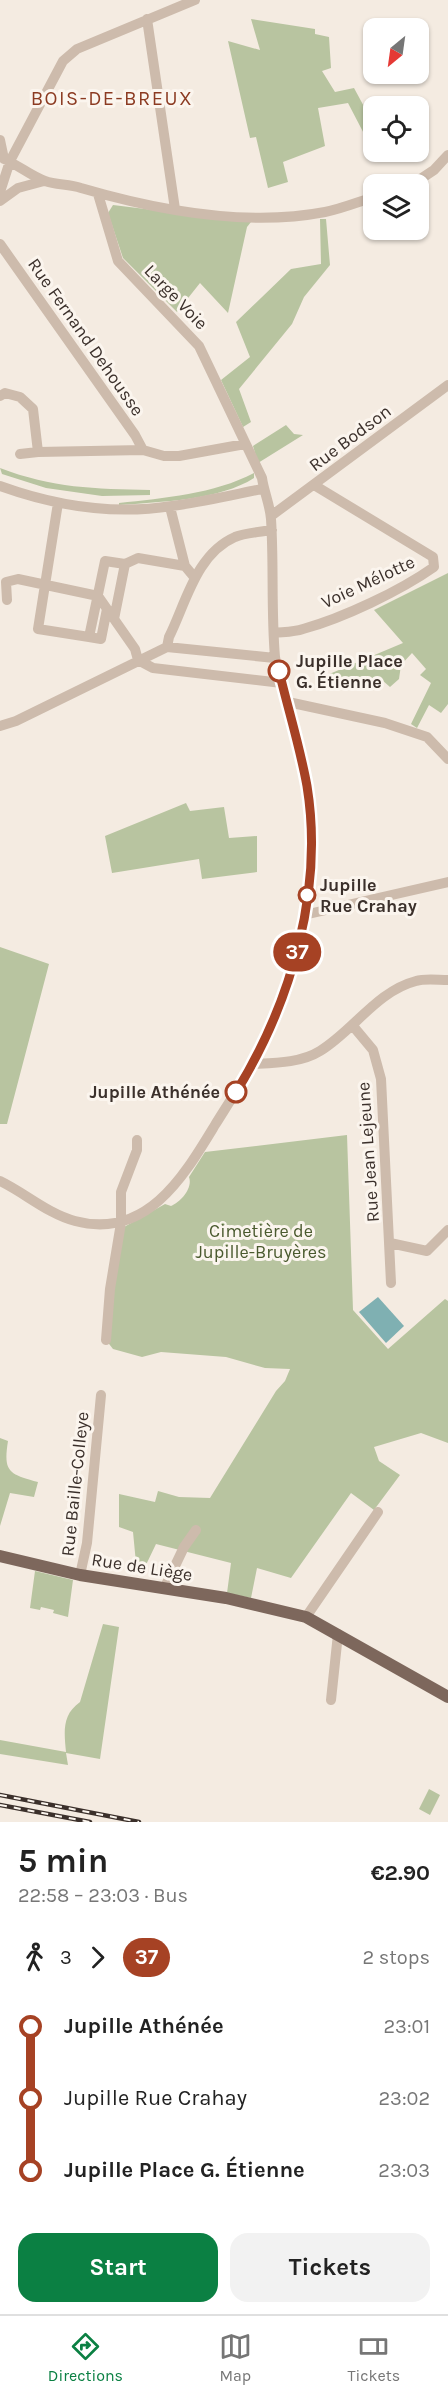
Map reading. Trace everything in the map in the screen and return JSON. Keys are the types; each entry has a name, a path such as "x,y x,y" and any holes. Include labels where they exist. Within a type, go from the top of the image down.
{"main road":[{"name":"Rue de Liège","path":"0,1556 80,1575 226,1598 306,1617 448,1697"}],"street":[{"path":"0,192 10,162 63,61 77,50 195,0"},
{"path":"147,20 176,209"},
{"path":"1,142 4,159 44,181 79,187 119,200 243,218 326,212 363,200"},
{"path":"428,174 448,155"},
{"path":"0,201 18,188 44,181"},
{"name":"Large Voie","path":"98,194 118,261 199,346 262,478 262,489 271,516 275,658 288,702 307,787 310,817 309,869 304,915 297,953 273,1025 253,1064 194,1161 174,1188 153,1206 121,1222"},
{"name":"Rue Fernand Dehousse","path":"0,244 135,435 143,450"},
{"name":"Rue Bodson","path":"271,516 448,385"},
{"path":"0,396 5,393 20,397 33,409 38,452"},
{"path":"20,454 143,450 164,456 179,456 245,444"},
{"name":"Voie Mélotte","path":"275,633 302,630 342,615 420,577 434,567 433,557 314,485"},
{"path":"0,486 58,503 113,509 170,507 262,489"},
{"path":"58,503 38,629 101,639 107,609"},
{"path":"170,507 185,566 195,578"},
{"path":"167,647 169,637 195,578 213,551 235,537 272,530"},
{"path":"89,637 105,561 125,564 138,558 185,566"},
{"path":"114,619 125,564"},
{"path":"7,600 6,582 18,579 98,596 135,649 138,660 153,668 282,683"},
{"path":"0,726 16,721 101,681 167,647 275,658"},
{"path":"288,702 385,723 427,737 448,759"},
{"path":"304,915 448,882"},
{"path":"253,1064 289,1062 318,1053 386,996 416,980 448,980"},
{"name":"Rue Jean Lejeune","path":"353,1026 373,1050 381,1079 391,1283"},
{"path":"106,1340 110,1289 121,1222 121,1192 137,1150 136,1140"},
{"path":"0,1181 48,1209 75,1221 103,1224 121,1222"},
{"path":"390,1243 427,1251 448,1230"},
{"name":"Rue Baille-Colleye","path":"80,1575 87,1543 101,1395"},
{"path":"306,1617 378,1512"},
{"path":"164,1588 195,1530"},
{"path":"331,1700 338,1634"}],"green space":[{"path":"251,19 315,29 315,34 329,37 331,68 322,71 335,92 354,88 363,105 363,132 348,103 318,108 325,146 283,162 288,182 268,188 256,137 250,138 228,41 260,50"},
{"path":"113,205 251,222 247,227 228,313 200,283 177,312 123,258 108,213"},
{"path":"320,219 326,219 330,265 304,297 292,324 239,389 251,422 243,427 221,380 250,357 236,322 291,269 321,264"},
{"path":"286,425 294,434 303,435 258,463 253,446"},
{"path":"0,468 38,480 92,488 150,490 150,495 102,496 46,488 2,474"},
{"path":"254,473 254,478 224,491 189,499 119,505 119,503 206,490"},
{"path":"448,573 448,704 441,713 429,705 417,728 411,724 431,683 420,675 426,669 412,653 401,665 399,679 390,687 382,680 360,681 327,675 403,643 374,610"},
{"path":"186,803 190,811 224,807 229,838 257,836 257,872 202,879 199,859 112,873 105,836"},
{"path":"0,947 49,964 7,1124 0,1124"},
{"name":"Cimetière de Jupille-Bruyères","path":"347,1135 353,1310 388,1349 445,1299 448,1301 448,1443 421,1433 374,1447 379,1461 400,1475 374,1510 351,1493 291,1578 257,1568 251,1598 227,1593 231,1563 156,1544 144,1569 136,1563 133,1532 119,1527 119,1494 155,1502 158,1491 179,1497 210,1498 276,1391 285,1381 290,1369 265,1368 226,1357 161,1352 142,1357 113,1349 106,1340 124,1227 165,1204 171,1206 179,1201 188,1190 189,1177 205,1152"},
{"path":"0,1438 8,1441 6,1459 10,1470 20,1477 38,1482 34,1497 10,1493 0,1526"},
{"path":"35,1571 73,1580 68,1617 53,1613 54,1610 41,1607 40,1610 30,1608"},
{"path":"103,1624 119,1627 100,1759 66,1753 68,1765 0,1754 0,1740 66,1752 67,1718 80,1702"},
{"path":"429,1789 440,1795 430,1815 419,1809"}],"water":[{"path":"378,1297 404,1326 386,1343 359,1312"}],"railway":[{"path":"0,1795 139,1822"},
{"path":"0,1805 90,1822"}],"bus line":[{"name":"37","path":"236,1092 273,1025 287,987 297,953 309,869 311,831 307,787 279,671"}],"place":[{"name":"Jupille Place G. Étienne","path":"279,671"},
{"name":"Jupille Rue Crahay","path":"307,895"},
{"name":"Jupille Athénée","path":"236,1092"}],"district":[{"name":"BOIS-DE-BREUX","path":"112,98"}]}
